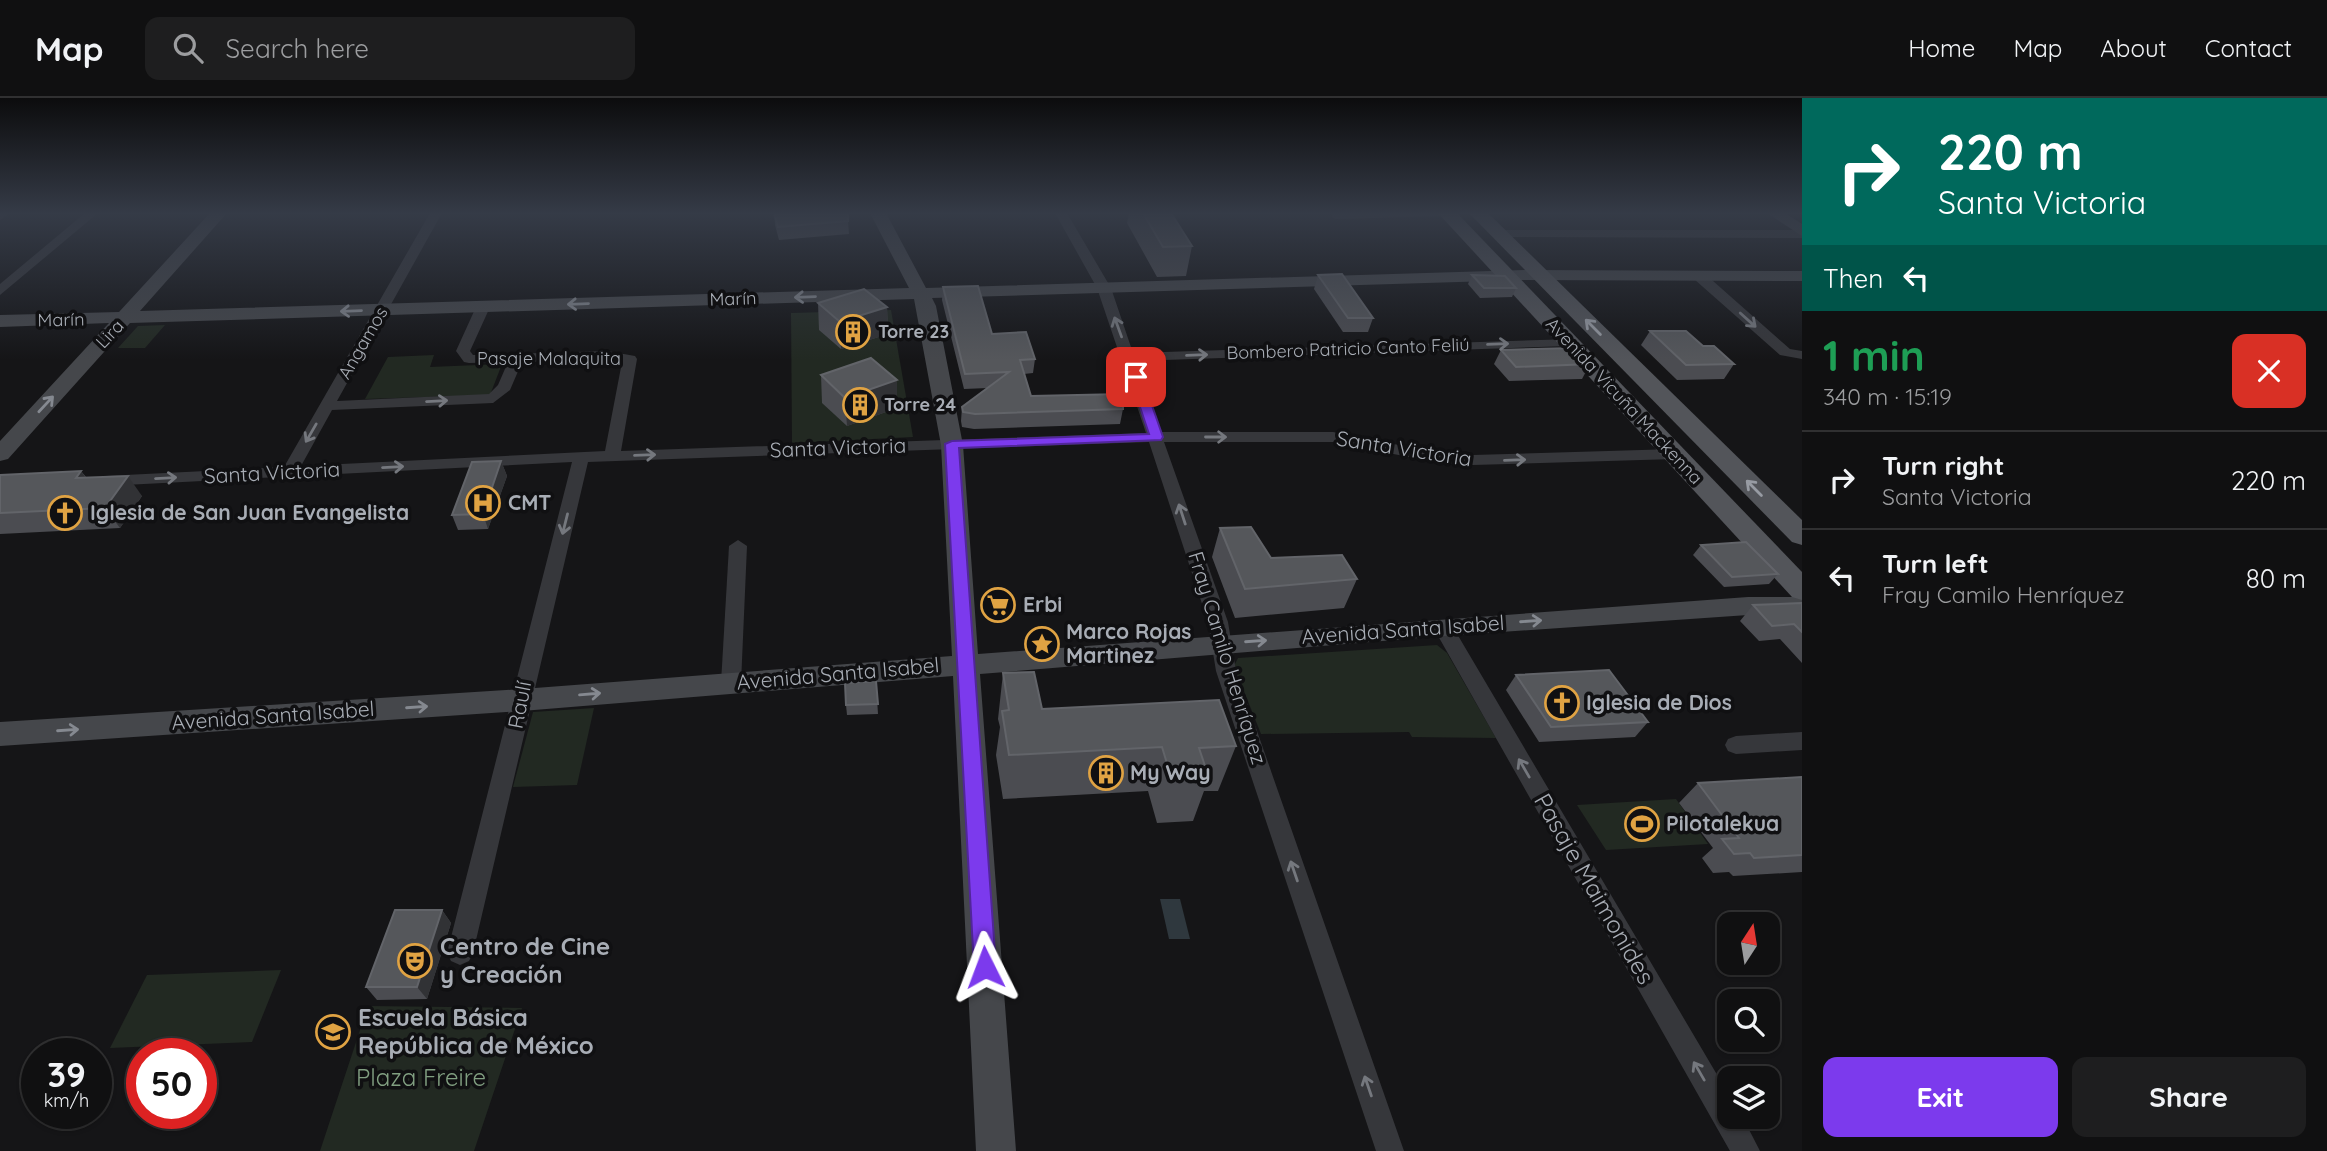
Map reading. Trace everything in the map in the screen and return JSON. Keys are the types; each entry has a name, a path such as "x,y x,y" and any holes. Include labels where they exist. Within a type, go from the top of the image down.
{"main road":[{"name":"Lira","path":"0,454 175,262"},
{"path":"906,262 923,293 952,444 968,664 996,1151"},
{"name":"Avenida Vicuña Mackenna","path":"1493,262 1802,590"},
{"name":"Avenida Vicuña Mackenna","path":"1528,262 1802,536"},
{"name":"Marín","path":"124,318 1541,275 1802,276"},
{"name":"Avenida Santa Isabel","path":"0,734 522,700 1443,627 1706,609 1802,606"}],"street":[{"path":"0,290 33,262"},
{"name":"Angamos","path":"289,472 408,262"},
{"name":"Fray Camilo Henríquez","path":"1089,262 1104,288 1157,437 1222,643 1226,671 1390,1151"},
{"path":"1699,276 1785,352 1802,355"},
{"name":"Pasaje Malaquita","path":"482,307 464,356 477,360 607,355 630,359 611,456"},
{"name":"Marín","path":"0,321 124,318"},
{"name":"Bombero Patricio Canto Feliú","path":"1129,357 1568,342"},
{"path":"327,406 492,398 505,387 516,359"},
{"name":"Santa Victoria","path":"83,482 581,457 1157,437 1333,437 1439,457 1473,460 1675,454"},
{"name":"Raulí","path":"460,953 581,457"},
{"path":"731,683 738,546"},
{"name":"Pasaje Maimonides","path":"1443,627 1745,1151"},
{"path":"1737,745 1802,741"}],"green space":[{"path":"891,310 913,437 792,443 791,313"},
{"path":"165,325 145,348 118,348 138,326"},
{"path":"434,355 430,367 502,364 490,395 365,399 388,357"},
{"path":"1437,645 1447,653 1496,738 1412,737 1409,732 1261,734 1234,666 1238,658"},
{"path":"594,708 577,785 513,787 533,712"},
{"name":"Pilotalekua","path":"1676,799 1708,844 1606,850 1577,805"},
{"path":"281,970 252,1042 217,1043 217,1038 126,1038 126,1047 112,1048 147,975"},
{"name":"Plaza Freire","path":"368,1006 522,1008 474,1151 320,1151"}],"shaded area":[{"path":"1160,899 1180,899 1190,939 1169,939"}],"building":[{"path":"1342,274 1373,318 1348,318 1318,275"},
{"path":"1472,275 1505,276 1516,288 1484,288"},
{"path":"978,286 992,334 1026,332 1035,359 1020,360 1031,396 1123,394 1123,409 975,414 963,412 962,407 1009,372 965,374 943,287"},
{"path":"864,289 887,307 840,322 818,303"},
{"path":"1650,331 1686,331 1703,346 1714,346 1734,364 1686,365"},
{"path":"1574,348 1590,364 1516,367 1501,350"},
{"path":"871,358 897,380 845,398 821,375"},
{"path":"501,461 483,514 452,515 472,462"},
{"path":"81,471 76,478 128,476 105,508 0,513 0,475"},
{"path":"1251,527 1271,558 1342,555 1357,579 1245,589 1220,528"},
{"path":"1746,542 1778,574 1732,577 1701,545"},
{"path":"1802,603 1802,632 1794,624 1772,626 1753,605"},
{"path":"1609,670 1648,722 1551,727 1516,675"},
{"path":"1034,672 1042,709 1219,700 1236,746 1199,748 1209,778 1172,780 1162,747 1009,755 1002,711 1009,710 1003,673"},
{"path":"876,681 878,704 846,705 845,683"},
{"path":"1802,777 1802,855 1754,858 1750,853 1734,854 1722,839 1739,838 1698,783"},
{"path":"395,910 442,910 417,987 366,987"}],"place":[{"name":"Torre 23","path":"853,332"},
{"name":"Torre 24","path":"860,405"},
{"name":"CMT","path":"483,503"},
{"name":"Iglesia de San Juan Evangelista","path":"65,513"},
{"name":"Erbi","path":"998,605"},
{"name":"Marco Rojas Martinez","path":"1042,644"},
{"name":"Iglesia de Dios","path":"1562,703"},
{"name":"My Way","path":"1106,773"},
{"name":"Pilotalekua","path":"1642,824"},
{"name":"Centro de Cine y Creación","path":"415,961"},
{"name":"Escuela Básica República de México","path":"333,1032"}],"route":[{"path":"985,967 969,676 952,444 1157,437 1136,377"}]}
